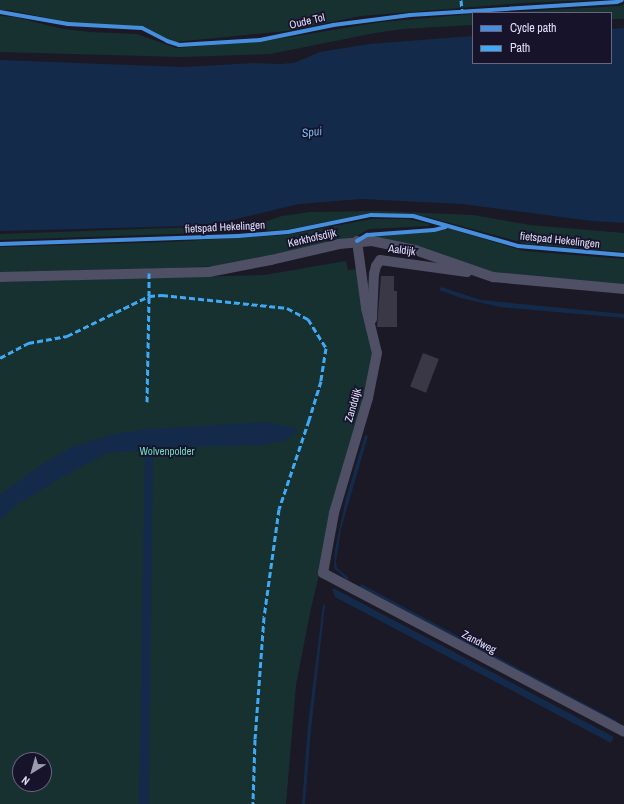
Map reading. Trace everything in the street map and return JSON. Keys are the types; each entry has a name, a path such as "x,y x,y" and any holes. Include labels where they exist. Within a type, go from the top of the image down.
{"street":[{"name":"Kerkhofsdijk","path":"0,277 208,272 358,241 415,250 493,277 624,289"},
{"name":"Zanddijk","path":"323,573 334,513 373,377 377,353 371,330 358,241"},
{"name":"Aaldijk","path":"371,330 374,274 376,266 380,260 493,277"},
{"name":"Zandweg","path":"323,573 624,732"}],"green space":[{"path":"0,0 595,0 522,3 361,16 287,31 175,42 147,29 131,26 92,27 9,10 0,10"},
{"path":"624,4 624,19 612,19 612,12 515,12 620,6"},
{"path":"472,14 472,25 403,29 375,33 270,54 181,57 0,52 0,16 15,17 63,29 137,34 176,48 266,41 381,22"},
{"path":"379,211 473,215 530,225 624,233 624,252 527,244 428,217 371,213 285,230 0,240 0,234 255,225 282,216 310,212"},
{"path":"372,219 408,219 429,224 429,226 369,229 357,236 336,242 335,237 327,239 327,244 219,266 0,275 0,247 169,242 286,235"},
{"path":"450,229 524,251 624,259 624,286 499,276 367,237"},
{"name":"Wolvenpolder","path":"346,261 348,270 358,269 373,356 311,608 296,685 286,804 0,804 0,282 264,275"}],"water":[{"name":"Spui","path":"624,28 624,223 592,221 462,204 361,199 299,204 224,222 187,226 0,231 0,60 183,67 254,63 281,64 294,63 320,52 369,44 472,36 472,64 612,64 612,29"},
{"path":"441,287 481,300 624,314 624,318 500,307 461,298 439,290"},
{"path":"268,422 295,428 297,431 284,441 264,445 153,448 149,804 139,804 145,452 134,451 108,453 62,477 12,508 0,521 0,495 38,467 74,446 114,434 149,429"},
{"path":"365,435 368,436 341,529 336,562 337,568 349,578 347,580 334,568 335,550 346,498"},
{"path":"361,584 617,721 616,723 360,587"},
{"path":"332,589 335,589 614,737 611,743 335,597"},
{"path":"323,604 325,605 311,729 305,804 302,804 308,725"}],"building":[{"path":"381,276 394,276 394,291 397,291 397,327 377,327"},
{"path":"423,353 439,359 426,393 410,387"}],"marked path":[{"path":"461,0 462,12"},
{"path":"0,358 28,343 67,336 149,296 149,273"},
{"path":"147,402 149,296 162,295 287,308 308,319 326,348 321,381 279,509 264,617 255,739 253,804"}],"cycle path":[{"name":"Oude Tol","path":"0,12 68,24 142,28 167,41 179,45 260,40 333,25 410,15 617,2 622,0"},
{"name":"fietspad Hekelingen","path":"0,244 238,236 288,232 371,215 413,216 518,246 624,255"},
{"path":"357,241 367,235 434,230 446,227"}]}
